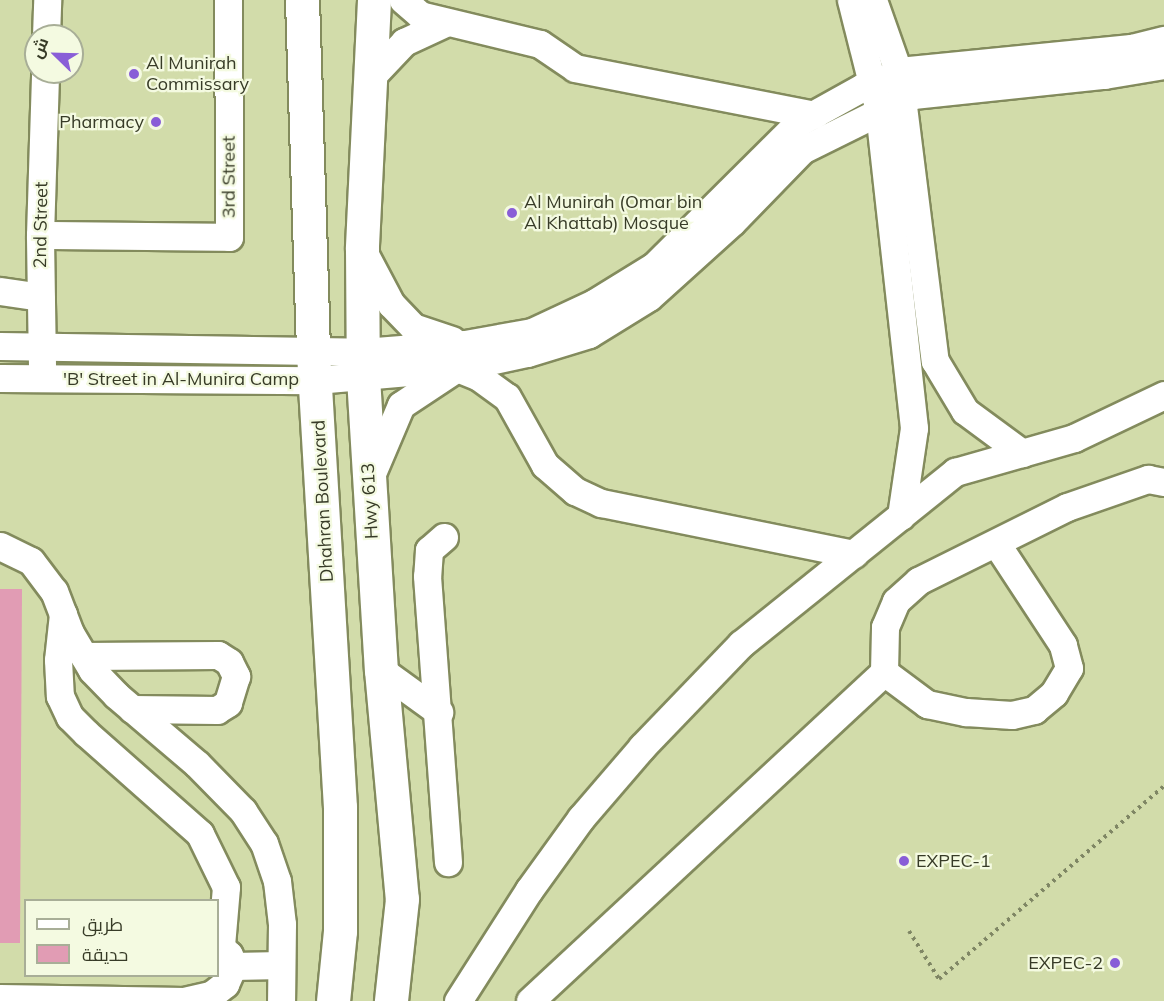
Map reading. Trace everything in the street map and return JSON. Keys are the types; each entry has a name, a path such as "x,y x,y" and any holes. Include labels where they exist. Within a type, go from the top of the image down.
{"main road":[{"name":"Dhahran Boulevard","path":"302,0 314,366 340,807 340,931 333,1001"},
{"name":"Hwy 613","path":"374,0 362,249 363,365 381,670 402,899 391,1001"}],"street":[{"path":"46,24 47,0"},
{"name":"3rd Street","path":"40,235 229,237 228,0"},
{"path":"403,0 420,15 540,44 575,68 814,114"},
{"path":"851,0 887,78"},
{"path":"873,0 890,106 914,428 901,516"},
{"path":"370,78 404,42 447,22"},
{"path":"369,479 401,405 461,356 532,332 594,303 654,266 798,123 814,114 887,78 1131,48 1164,40"},
{"path":"461,356 527,353 598,329 649,297 732,222 801,150 913,95 1104,75 1164,65"},
{"name":"2nd Street","path":"42,379 40,235 45,84"},
{"path":"890,106 935,361 965,411 1022,453"},
{"path":"362,249 391,304 413,327 461,356 479,377 507,397 545,465 575,491 592,499 854,554"},
{"path":"0,291 41,297"},
{"name":"'B' Street in Al-Munira Camp","path":"0,346 42,346 314,366"},
{"name":"'B' Street in Al-Munira Camp","path":"0,378 42,379 363,365 461,356"},
{"path":"458,1001 529,890 581,818 642,747 741,644 955,472 1074,438 1164,395"},
{"path":"530,1001 884,672 885,627 896,601 918,581 1067,507 1148,479 1164,482"},
{"path":"444,537 429,550 427,576 439,712 448,862"},
{"path":"884,672 927,704 966,712 1012,716 1034,710 1054,693 1069,668 1063,645 996,543"},
{"path":"0,546 31,561 54,591 63,614 92,670 132,709 197,764 243,811 264,843 277,881 281,1001"},
{"path":"0,998 46,987 184,1000 211,995 225,984 226,887 200,834 70,717 60,696 58,660 63,614"},
{"path":"84,656 218,655 229,662 236,676 228,703 217,710 132,709"},
{"path":"381,670 439,712"},
{"path":"320,1001 340,931"},
{"path":"224,952 281,965"}],"path":[{"path":"909,931 939,979 1164,786"}],"green space":[{"path":"0,589 22,589 20,943 0,943"}],"place":[{"name":"Al Munirah Commissary","path":"134,74"},
{"name":"Pharmacy","path":"156,122"},
{"name":"Al Munirah (Omar bin Al Khattab) Mosque","path":"512,213"},
{"name":"EXPEC-1","path":"904,861"},
{"name":"EXPEC-2","path":"1115,963"}]}
